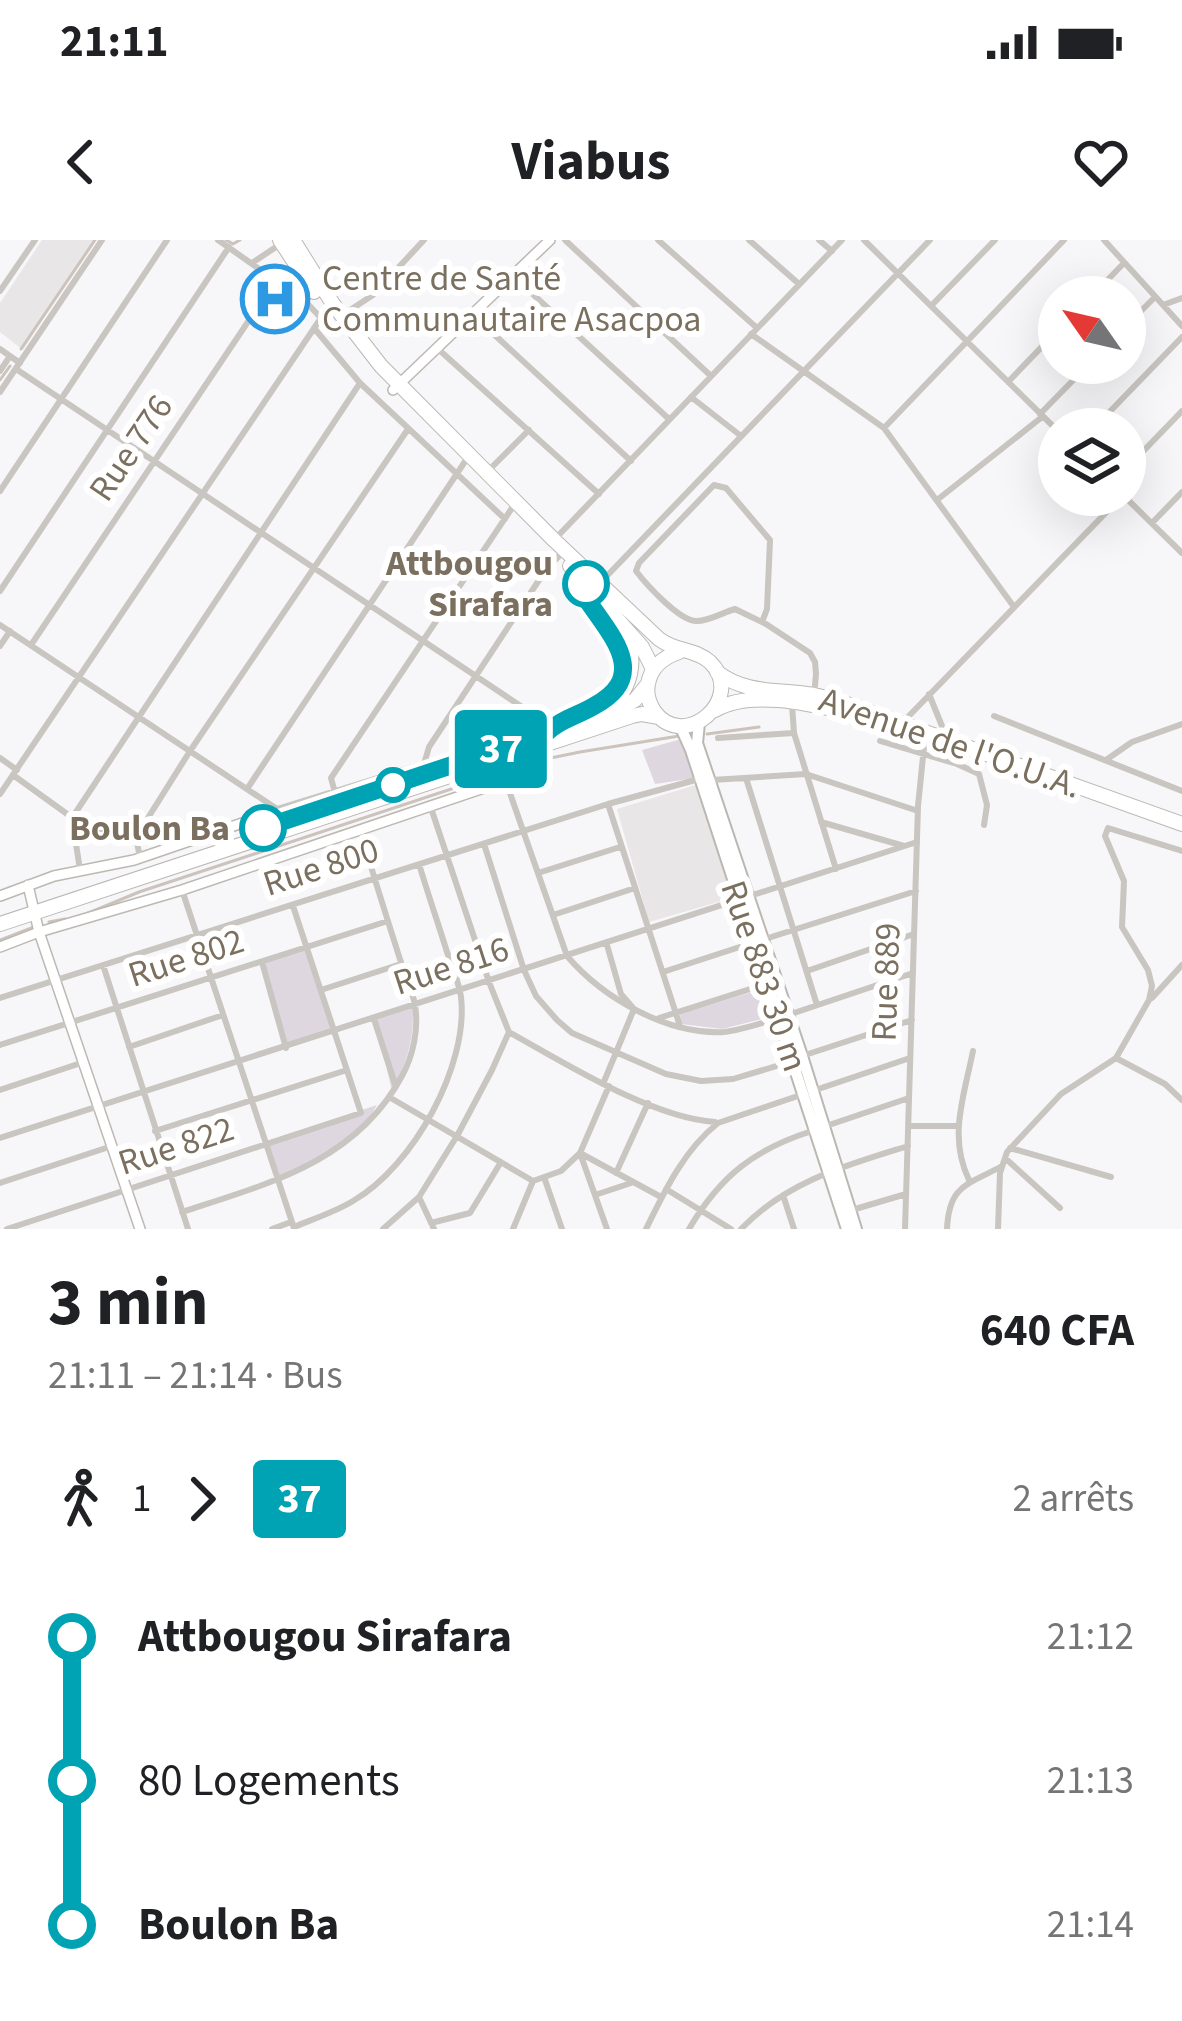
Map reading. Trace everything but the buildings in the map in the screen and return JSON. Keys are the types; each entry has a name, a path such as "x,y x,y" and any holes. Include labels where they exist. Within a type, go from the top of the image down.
{"highway":[{"path":"285,241 330,314 466,460 508,513 557,548"},
{"path":"396,388 488,472 593,584 680,652"},
{"path":"591,719 619,698 632,663 629,642 593,584"},
{"path":"613,614 642,647 650,676 650,705 659,717"},
{"path":"0,920 632,716 649,714 677,726 698,723 715,710 721,691 717,672 697,654 669,655 634,700 591,719 550,728 275,818 33,909"},
{"name":"Avenue de l'O.U.A.","path":"717,672 737,686 902,723 1182,828"},
{"name":"Avenue de l'O.U.A.","path":"715,710 746,699 792,704 813,700 1182,828"}],"main road":[{"path":"698,723 704,780"},
{"path":"677,726 704,780"},
{"name":"Rue 883 30 m","path":"704,780 757,942 766,984 798,1058 851,1229"},
{"path":"757,942 782,1016"},
{"path":"832,1169 850,1210 851,1229"}],"street":[{"path":"0,292 35,240"},
{"path":"0,392 102,240"},
{"path":"0,491 166,240"},
{"path":"218,240 330,314"},
{"path":"0,794 314,328 330,314 373,295 424,240"},
{"path":"396,388 550,240"},
{"path":"565,240 711,376"},
{"path":"658,240 754,331 884,428 1014,607"},
{"path":"749,240 799,284"},
{"path":"819,240 832,251"},
{"path":"424,764 429,747 557,548 599,494 842,240"},
{"path":"864,240 1038,411"},
{"path":"314,328 360,383 457,475 508,513 331,778 336,798 424,764 550,728 611,693 622,676 622,655 584,595 930,240"},
{"path":"931,306 995,240"},
{"path":"884,428 1064,240"},
{"path":"1104,240 1182,326"},
{"path":"252,262 285,241"},
{"path":"0,591 229,247"},
{"path":"1111,276 1124,263"},
{"path":"512,276 670,420"},
{"name":"Rue 776","path":"31,645 276,280"},
{"path":"1146,306 1155,297"},
{"path":"1162,305 1182,298"},
{"path":"472,314 631,461"},
{"path":"1113,408 1182,337"},
{"path":"437,348 599,494"},
{"path":"0,350 61,399 550,728"},
{"path":"1008,382 1038,351"},
{"path":"0,370 10,356"},
{"path":"80,870 72,818 360,383"},
{"path":"1048,408 1071,384"},
{"path":"692,397 741,436"},
{"path":"1146,448 1182,411"},
{"path":"937,500 1038,418"},
{"path":"140,858 136,837 408,428"},
{"path":"488,472 529,430"},
{"path":"247,789 466,460"},
{"path":"762,622 767,609 770,540 722,484 714,485 636,571 688,619 697,621 735,609 810,653 816,674 813,700"},
{"path":"1152,524 1182,492"},
{"path":"902,723 1103,516"},
{"path":"1144,516 1182,554"},
{"path":"0,625 247,789 275,818"},
{"path":"0,646 10,632"},
{"path":"929,694 946,738"},
{"path":"792,704 794,733 836,869"},
{"path":"994,716 1182,791"},
{"path":"1106,760 1132,742 1182,724"},
{"path":"718,737 794,733"},
{"name":"Rue 889","path":"905,1229 918,811 925,737"},
{"path":"880,741 979,774 987,805 984,825"},
{"path":"0,758 81,824 136,837"},
{"path":"0,947 546,767"},
{"path":"704,780 806,774 918,811"},
{"path":"746,778 817,1005"},
{"path":"505,779 567,956 611,998 634,1010 680,1026 720,1032 913,973"},
{"name":"Rue 800","path":"0,998 608,804 704,780"},
{"path":"608,804 680,1026"},
{"path":"430,805 509,1032 606,1085 691,1121 718,1123"},
{"path":"0,896 54,875 140,858 236,824 275,818"},
{"path":"821,821 906,846"},
{"path":"1149,1000 1148,970 1122,928 1124,881 1105,836 1112,828 1182,850"},
{"path":"182,1212 278,1181 334,1152 369,1123 406,1069 415,1037 415,1006 360,830"},
{"name":"Rue 816","path":"0,1138 917,842"},
{"path":"484,844 536,996 572,1034 666,1075 700,1082 733,1079 912,1020"},
{"path":"538,873 622,847"},
{"path":"272,1229 293,1226 356,1200 389,1172 414,1142 457,1054 460,991 419,864"},
{"path":"28,885 39,932 140,1229"},
{"path":"553,914 635,888"},
{"path":"182,890 293,1226"},
{"path":"663,972 916,890"},
{"path":"154,1131 347,1070 292,904"},
{"name":"Rue 802","path":"0,1045 388,921"},
{"path":"807,971 914,934"},
{"path":"607,944 621,994 634,1010"},
{"path":"262,962 286,1048"},
{"path":"321,991 401,964"},
{"path":"103,965 188,1229"},
{"path":"998,1229 1004,1162 1010,1148 1060,1094 1116,1058 1149,1000 1182,965"},
{"path":"655,1019 766,984"},
{"path":"513,1229 533,1181 561,1172 580,1153 634,1010"},
{"path":"130,1047 224,1014"},
{"path":"374,1019 396,1088"},
{"path":"383,1229 419,1197 457,1136 509,1032"},
{"path":"969,1180 958,1157 958,1126 973,1051"},
{"path":"646,1229 699,1138 718,1123 910,1058"},
{"path":"1116,1058 1165,1084 1182,1100"},
{"path":"0,1090 84,1062"},
{"name":"Rue 822","path":"8,1229 361,1112 347,1070"},
{"path":"389,1097 533,1181"},
{"path":"689,1229 728,1177 762,1150 909,1098"},
{"path":"616,1173 648,1102"},
{"path":"909,1126 958,1126"},
{"path":"0,1183 112,1146"},
{"path":"745,1227 782,1195 832,1169 908,1146"},
{"path":"1010,1148 1111,1177"},
{"path":"580,1153 731,1229"},
{"path":"580,1153 607,1229"},
{"path":"419,1197 433,1226 470,1214 501,1162"},
{"path":"947,1229 948,1206 969,1180 1004,1162"},
{"path":"1004,1162 1060,1208"},
{"path":"544,1177 561,1228"},
{"path":"595,1195 634,1182"},
{"path":"850,1210 906,1194"},
{"path":"782,1195 794,1229"}],"shaded area":[{"path":"42,240 94,240 23,350 0,332 0,303"},
{"path":"685,738 695,778 655,784 642,750"},
{"path":"699,784 732,898 649,922 617,809"},
{"path":"305,950 332,1029 288,1046 264,963"},
{"path":"759,990 770,1017 722,1029 681,1024 680,1014"},
{"path":"413,1006 409,1050 392,1091 375,1019"},
{"path":"377,1105 346,1140 278,1181 267,1141"}],"waterway":[{"path":"21,349 95,240"},
{"path":"226,240 233,244 240,240"},
{"path":"0,380 10,366"},
{"path":"707,734 759,727"},
{"path":"86,914 139,892 536,761 679,736"},
{"path":"49,922 65,919"},
{"path":"0,940 34,927"}],"bus line":[{"name":"37","path":"263,828 545,734 556,723 597,705 622,676 622,655 584,595 586,584"}],"place":[{"name":"Centre de Santé Communautaire Asacpoa","path":"275,299"},
{"name":"Attbougou Sirafara","path":"586,584"},
{"name":"Boulon Ba","path":"263,828"}]}
